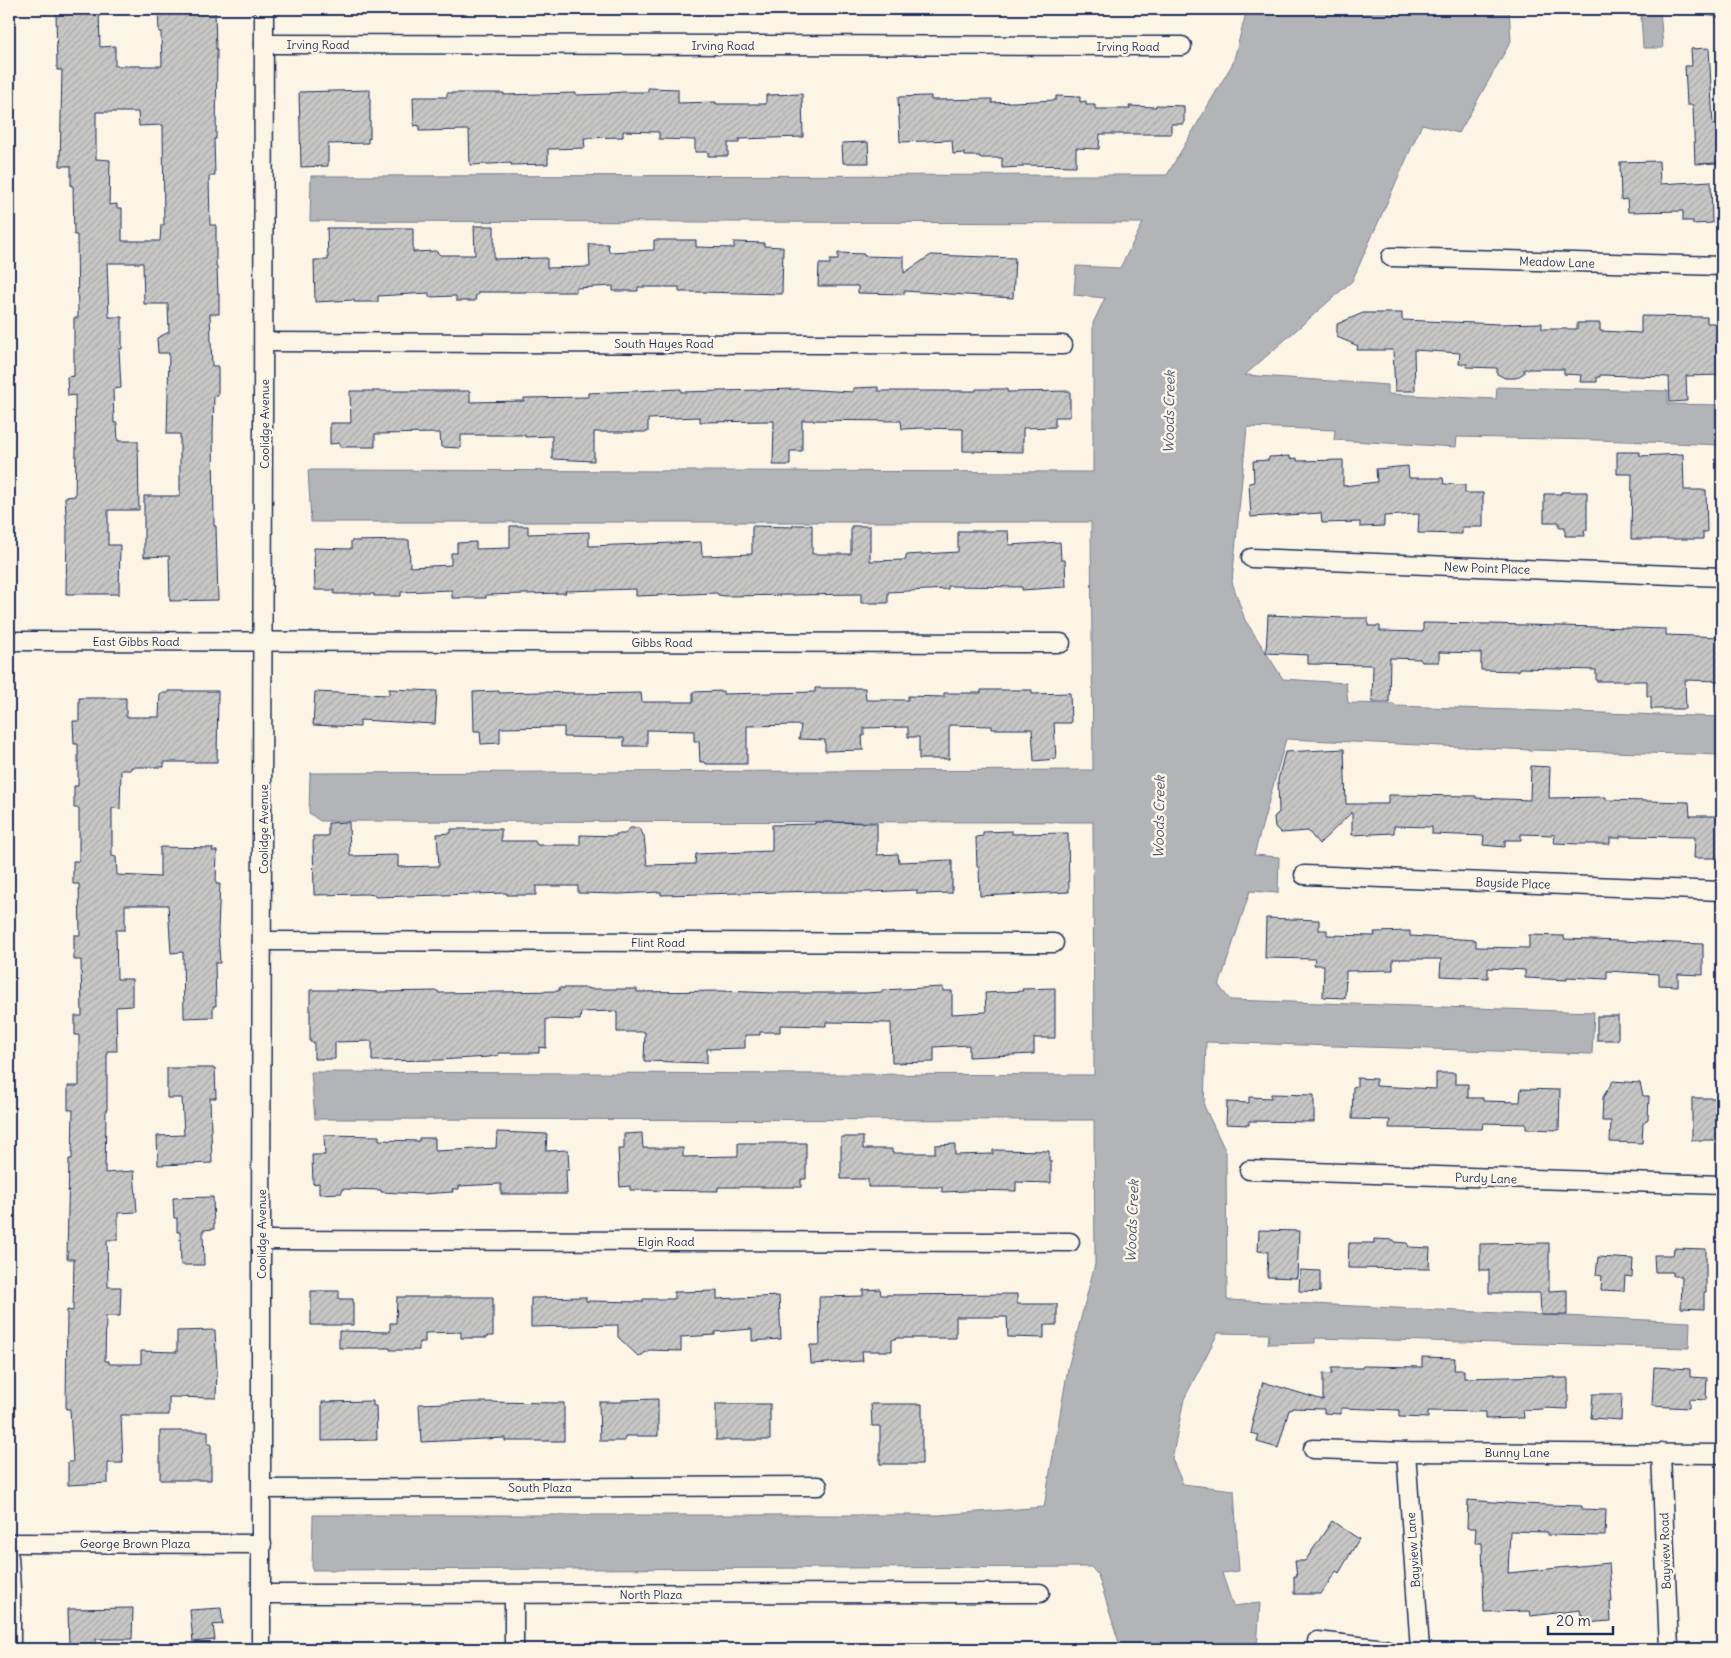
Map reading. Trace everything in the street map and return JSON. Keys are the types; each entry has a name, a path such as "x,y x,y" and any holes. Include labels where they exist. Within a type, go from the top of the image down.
{"street":[{"name":"Coolidge Avenue","path":"261,1649 264,9"},
{"name":"Irving Road","path":"264,44 1182,46"},
{"name":"Meadow Lane","path":"1391,257 1722,266"},
{"name":"South Hayes Road","path":"264,342 1063,345"},
{"name":"New Point Place","path":"1251,558 1722,577"},
{"name":"East Gibbs Road","path":"9,641 263,642"},
{"name":"Gibbs Road","path":"263,642 1061,643"},
{"name":"Bayside Place","path":"1304,875 1722,891"},
{"name":"Flint Road","path":"262,940 1054,943"},
{"name":"Purdy Lane","path":"1249,1170 1722,1185"},
{"name":"Elgin Road","path":"261,1240 1070,1242"},
{"name":"Bunny Lane","path":"1313,1449 1406,1452 1722,1454"},
{"name":"Bayview Lane","path":"1406,1452 1420,1649"},
{"name":"Bayview Road","path":"1661,1453 1669,1649"},
{"name":"South Plaza","path":"262,1489 818,1486"},
{"name":"George Brown Plaza","path":"9,1543 262,1544"},
{"path":"9,1557 11,1649"},
{"name":"North Plaza","path":"261,1594 1040,1593"},
{"path":"514,1594 514,1649"},
{"path":"1317,1641 1384,1649"}],"water":[{"name":"Woods Creek","path":"1247,9 1509,9 1511,41 1459,133 1422,124 1352,281 1245,375 1388,385 1388,394 1496,399 1497,387 1668,391 1668,404 1722,405 1722,445 1457,437 1456,447 1334,440 1335,430 1247,427 1232,582 1245,620 1283,679 1346,683 1348,703 1722,717 1722,755 1531,750 1286,739 1254,855 1279,857 1278,893 1250,891 1219,986 1230,1000 1594,1012 1592,1054 1206,1042 1204,1106 1226,1152 1227,1300 1690,1322 1689,1348 1315,1338 1315,1343 1268,1344 1269,1334 1218,1333 1184,1399 1172,1459 1183,1484 1234,1490 1239,1571 1222,1573 1233,1606 1260,1603 1257,1649 1121,1649 1098,1575 1091,1567 312,1570 313,1515 939,1515 1044,1507 1068,1368 1095,1264 1094,1120 315,1119 311,1072 1094,1075 1093,822 320,821 309,813 310,773 1093,770 1091,522 311,522 308,470 1093,472 1093,323 1105,298 1074,295 1076,266 1120,268 1143,223 310,221 311,176 1167,175 1233,63"},
{"path":"1562,9 1660,9 1663,48 1643,48 1641,15"},
{"path":"1671,9 1722,9 1722,18"}],"building":[{"path":"56,9 99,9 100,47 115,46 115,66 162,66 158,9 215,9 217,49 216,139 214,139 215,176 209,176 210,225 216,225 216,266 219,294 219,314 210,314 212,366 218,366 218,396 214,396 213,433 214,526 216,526 218,600 170,601 169,556 144,557 144,496 180,496 180,434 167,434 169,353 158,353 157,338 169,332 168,304 144,304 143,263 107,263 109,317 122,317 122,349 119,349 121,388 113,389 114,423 117,423 118,441 138,441 139,510 108,510 108,545 120,545 119,594 66,594 67,530 65,497 75,496 75,395 68,396 67,377 74,376 74,318 78,318 77,235 74,235 71,166 60,166 62,70 57,70","holes":["96,112 138,112 139,126 163,125 164,225 161,225 160,241 122,241 122,208 117,208 117,204 109,205 110,160 96,159"]},
{"path":"1709,48 1713,125 1717,125 1717,130 1722,130 1722,160 1718,160 1718,163 1695,164 1693,105 1687,105 1685,66 1692,66 1691,49"},
{"path":"648,88 678,89 678,103 766,104 766,95 802,94 803,137 739,139 739,143 728,143 728,156 708,156 708,152 695,152 695,140 659,139 659,132 623,131 623,137 584,138 585,148 548,149 548,164 470,165 469,130 419,131 419,125 414,126 413,97 447,97 447,93 504,93 504,95 610,94 648,92"},
{"path":"370,90 370,139 368,138 368,143 328,144 328,166 301,167 299,92"},
{"path":"931,96 931,100 992,99 992,103 1056,100 1056,96 1080,97 1080,102 1086,101 1086,105 1095,105 1095,109 1130,109 1129,106 1156,107 1156,105 1184,106 1184,124 1171,124 1171,134 1100,134 1099,149 1076,148 1076,166 1023,165 1023,167 1002,168 1002,158 980,158 980,156 965,156 964,153 953,154 952,140 900,142 898,97"},
{"path":"868,142 869,163 843,163 842,143"},
{"path":"1659,161 1660,184 1711,181 1712,223 1693,224 1693,221 1683,221 1683,211 1628,212 1627,199 1621,200 1620,162"},
{"path":"474,226 494,226 494,259 547,258 547,268 590,267 589,244 608,244 609,252 654,250 654,240 696,240 696,247 734,248 734,242 764,243 764,246 783,247 782,294 679,292 679,287 638,287 638,291 613,291 613,286 576,288 576,292 478,292 475,301 456,301 456,296 429,297 429,293 378,296 378,302 354,302 354,300 315,302 314,260 328,260 327,228 413,228 413,252 436,251 440,255 475,255"},
{"path":"838,253 904,257 904,273 931,255 1015,258 1013,298 904,291 904,294 858,293 858,286 818,286 819,264 830,264 830,260 838,260"},
{"path":"1363,313 1402,313 1402,320 1499,324 1542,323 1542,329 1577,329 1577,323 1600,323 1600,331 1641,333 1641,316 1707,317 1707,323 1722,323 1722,375 1686,376 1687,401 1670,402 1669,377 1600,375 1600,377 1597,377 1597,382 1580,382 1581,375 1564,374 1564,369 1524,369 1524,373 1516,378 1505,378 1497,374 1497,368 1467,367 1467,364 1459,364 1460,353 1414,350 1415,391 1395,391 1393,350 1357,350 1358,346 1337,337 1337,324"},
{"path":"878,387 878,391 976,391 976,389 1007,389 1007,392 1070,391 1070,417 1055,417 1055,427 1023,428 1023,452 963,451 963,429 902,429 901,421 802,420 802,451 790,451 790,465 773,465 774,421 700,422 700,417 648,419 648,432 594,432 594,461 552,459 552,436 461,435 461,448 441,447 440,433 375,434 375,447 340,447 340,443 330,444 330,423 351,423 350,391 470,391 470,402 524,401 524,398 588,397 588,393 681,389 681,392 799,389 853,392 853,388"},
{"path":"1617,452 1640,452 1640,456 1683,454 1684,490 1706,490 1707,532 1703,532 1703,539 1631,539 1632,474 1617,474"},
{"path":"1290,456 1290,459 1297,458 1297,461 1343,460 1343,486 1377,482 1376,469 1408,466 1409,478 1443,478 1444,484 1465,485 1465,493 1483,493 1483,527 1462,527 1462,534 1418,533 1419,514 1384,516 1384,526 1360,527 1360,522 1322,523 1321,513 1251,517 1249,483 1254,482 1253,461 1269,460 1269,457"},
{"path":"1561,492 1587,492 1587,530 1584,530 1585,536 1565,536 1565,527 1559,527 1559,522 1544,522 1544,494 1561,494"},
{"path":"793,525 812,525 812,554 851,554 851,526 870,526 870,561 906,560 906,555 958,552 958,531 1008,531 1009,545 1060,542 1061,560 1065,560 1066,587 1022,590 1022,587 948,586 948,589 888,592 888,603 861,603 861,594 726,596 718,595 717,593 636,596 636,589 486,595 486,598 452,598 452,590 401,592 401,596 374,596 374,594 334,594 334,590 315,590 314,548 351,549 351,541 409,540 410,567 451,565 451,553 457,553 457,543 476,542 476,549 510,548 510,526 528,526 528,534 589,532 589,546 701,542 702,555 704,556 752,554 752,526 793,527"},
{"path":"1268,615 1368,618 1368,626 1380,626 1380,631 1423,632 1423,623 1490,624 1666,629 1666,635 1722,637 1722,681 1685,680 1686,709 1651,709 1651,696 1647,696 1647,681 1596,681 1596,670 1519,668 1519,671 1481,670 1481,653 1439,652 1439,662 1390,658 1389,702 1372,702 1373,665 1308,664 1308,655 1266,653"},
{"path":"815,688 865,688 866,700 908,700 908,696 944,697 944,693 981,693 981,690 1032,690 1032,694 1070,693 1071,723 1054,723 1056,759 1034,761 1032,729 992,729 992,726 949,725 949,759 919,759 919,737 908,737 908,727 864,728 864,736 862,736 863,750 825,751 825,740 799,739 801,725 747,726 747,764 706,764 705,762 700,762 699,741 694,741 694,731 647,730 647,746 624,746 624,738 564,737 564,727 500,728 500,743 481,744 480,731 474,731 473,692 641,693 642,702 693,702 693,692 723,691 723,694 815,692"},
{"path":"389,689 437,691 435,724 360,720 360,727 313,725 315,692 389,695"},
{"path":"168,691 218,691 217,762 164,762 164,767 131,767 131,770 121,770 120,809 112,808 112,856 116,857 117,875 160,877 160,847 213,848 212,851 217,851 216,884 220,884 218,930 220,963 215,963 216,1006 213,1006 213,1017 184,1018 183,952 171,953 168,905 125,905 125,930 116,930 117,979 132,979 132,1006 116,1007 117,1051 107,1051 105,1173 134,1171 137,1212 118,1213 118,1240 107,1240 108,1287 121,1287 120,1316 106,1316 105,1361 109,1361 109,1364 141,1364 141,1351 177,1352 177,1331 215,1330 216,1398 169,1397 169,1415 121,1415 123,1463 108,1463 108,1483 68,1485 68,1462 73,1462 70,1409 66,1409 67,1310 73,1311 74,1259 67,1259 69,1159 72,1159 73,1110 68,1110 68,1086 79,1086 79,1035 75,1035 75,1016 82,1016 81,960 74,960 74,935 80,935 79,884 73,884 73,861 79,861 79,808 74,808 74,786 78,786 78,744 74,744 73,721 79,721 79,698 126,698 126,717 159,717 160,693 168,693"},
{"path":"1344,749 1346,804 1388,804 1388,795 1476,796 1476,798 1530,800 1531,766 1550,767 1549,798 1606,797 1606,800 1689,802 1690,816 1721,816 1721,858 1694,858 1695,837 1620,836 1620,838 1610,838 1610,844 1579,844 1554,843 1555,835 1521,834 1521,840 1505,840 1505,847 1483,845 1484,836 1432,834 1432,827 1394,826 1394,833 1352,835 1352,812 1319,844 1308,831 1281,833 1275,827 1274,817 1279,812 1278,780 1285,752"},
{"path":"349,822 350,856 398,855 398,867 439,866 437,834 451,833 451,829 501,829 501,841 535,841 537,845 580,845 580,835 616,836 616,834 625,834 630,828 639,828 644,836 647,865 695,864 696,854 772,851 772,825 815,824 815,822 877,823 877,855 898,854 899,862 952,860 952,893 917,894 917,890 661,895 661,892 578,893 578,886 536,886 536,895 507,895 507,893 375,897 375,895 367,894 314,895 313,836 328,836 328,823"},
{"path":"1012,831 1012,834 1068,833 1069,892 980,896 976,837 983,836 983,832"},
{"path":"1266,918 1319,920 1319,930 1327,930 1327,935 1375,936 1374,932 1410,931 1410,936 1476,940 1476,947 1529,948 1529,935 1564,936 1564,939 1703,944 1703,975 1678,974 1678,986 1659,985 1659,974 1607,971 1607,979 1567,977 1567,980 1525,978 1525,970 1488,968 1488,978 1440,976 1441,959 1393,959 1393,970 1346,971 1345,998 1323,997 1324,965 1314,965 1315,959 1265,958"},
{"path":"943,987 943,991 952,991 952,1014 986,1012 985,993 1055,988 1055,1038 1034,1038 1034,1054 969,1057 969,1045 934,1047 934,1062 892,1063 891,1023 826,1022 826,1026 780,1025 780,1032 760,1032 760,1035 745,1035 745,1048 707,1049 707,1063 644,1061 645,1032 617,1032 617,1011 581,1012 580,1020 546,1019 546,1048 539,1047 539,1053 498,1053 499,1055 489,1057 439,1060 372,1061 372,1041 335,1042 335,1059 314,1059 314,1042 310,1042 310,990 438,991 439,993 559,991 559,988 588,988 637,989 637,992 865,993 882,992 882,990"},
{"path":"1597,1016 1618,1016 1618,1040 1597,1040"},
{"path":"167,1068 215,1068 216,1098 210,1098 212,1163 158,1165 157,1136 184,1135 182,1098 167,1098"},
{"path":"1436,1073 1455,1073 1455,1084 1468,1084 1468,1098 1483,1098 1483,1101 1520,1102 1521,1089 1560,1090 1559,1130 1526,1129 1526,1124 1483,1123 1482,1129 1389,1128 1390,1120 1352,1119 1353,1087 1357,1086 1357,1078 1376,1079 1376,1086 1436,1089"},
{"path":"1613,1081 1640,1083 1643,1096 1649,1096 1648,1119 1643,1123 1642,1143 1610,1142 1611,1121 1602,1121 1603,1097"},
{"path":"1271,1094 1314,1095 1314,1122 1249,1121 1249,1125 1226,1124 1227,1102 1249,1103 1249,1097 1271,1098"},
{"path":"1692,1098 1722,1098 1722,1140 1692,1140"},
{"path":"497,1132 547,1134 546,1151 568,1150 569,1170 566,1170 567,1194 501,1194 501,1184 459,1186 459,1189 452,1189 453,1192 422,1194 342,1189 342,1193 319,1194 319,1183 313,1184 312,1155 325,1155 324,1135 379,1136 379,1140 419,1141 419,1138 435,1138 435,1151 496,1148"},
{"path":"642,1133 643,1148 683,1148 683,1157 738,1156 738,1143 806,1143 806,1179 801,1179 801,1187 718,1187 718,1191 630,1190 630,1186 620,1187 618,1149 624,1149 624,1134"},
{"path":"841,1137 863,1137 863,1149 892,1149 892,1153 935,1153 935,1145 955,1144 955,1155 993,1154 993,1150 1049,1151 1051,1183 1016,1182 1016,1191 967,1190 942,1192 942,1187 868,1187 868,1179 841,1179"},
{"path":"213,1197 214,1229 203,1230 204,1265 181,1265 180,1232 177,1232 177,1218 174,1218 173,1198"},
{"path":"1259,1230 1299,1231 1297,1278 1267,1277 1268,1252 1258,1251"},
{"path":"1374,1239 1394,1240 1394,1242 1407,1243 1409,1247 1430,1248 1429,1269 1348,1268 1349,1243 1374,1243"},
{"path":"1549,1243 1549,1291 1567,1290 1567,1315 1541,1315 1540,1293 1489,1293 1489,1270 1480,1270 1480,1244"},
{"path":"1674,1248 1706,1249 1704,1309 1681,1308 1682,1276 1673,1276 1673,1272 1655,1272 1654,1255 1673,1255"},
{"path":"1598,1257 1633,1259 1632,1277 1625,1276 1624,1291 1601,1290 1602,1276 1596,1275"},
{"path":"1300,1270 1320,1271 1320,1292 1299,1291"},
{"path":"880,1289 881,1295 1017,1294 1017,1304 1057,1304 1057,1325 1044,1325 1044,1338 1008,1337 1007,1317 956,1317 956,1338 897,1338 892,1340 892,1351 862,1351 863,1361 811,1364 810,1345 820,1345 819,1297 863,1296 863,1290"},
{"path":"311,1291 339,1291 339,1299 353,1299 353,1325 311,1325"},
{"path":"717,1291 717,1299 779,1296 781,1339 752,1341 752,1329 715,1332 715,1335 681,1337 681,1351 649,1350 639,1357 618,1337 618,1325 531,1327 531,1298 586,1297 586,1301 643,1302 643,1299 674,1299 674,1292"},
{"path":"397,1297 493,1297 493,1336 487,1336 487,1338 461,1338 461,1332 425,1333 425,1342 419,1342 419,1350 339,1348 339,1331 390,1332 390,1323 396,1323"},
{"path":"1422,1357 1455,1358 1454,1370 1464,1370 1464,1378 1554,1376 1554,1378 1568,1378 1568,1409 1543,1408 1523,1410 1524,1418 1485,1419 1485,1412 1428,1411 1428,1418 1399,1417 1399,1410 1341,1408 1341,1414 1324,1413 1324,1409 1292,1408 1289,1410 1278,1448 1257,1442 1259,1435 1251,1433 1254,1420 1252,1419 1263,1382 1323,1400 1323,1373 1332,1374 1332,1368 1362,1368 1363,1366 1422,1367"},
{"path":"1654,1367 1690,1369 1690,1377 1707,1378 1706,1400 1689,1399 1689,1408 1652,1406"},
{"path":"1593,1394 1622,1394 1621,1420 1591,1418"},
{"path":"658,1399 658,1436 625,1436 625,1441 600,1441 599,1402"},
{"path":"373,1401 373,1406 376,1406 377,1440 322,1441 322,1402"},
{"path":"476,1402 564,1403 564,1441 505,1441 505,1438 421,1442 419,1404"},
{"path":"716,1404 770,1404 770,1440 716,1440"},
{"path":"871,1404 922,1404 922,1464 880,1464 880,1426 872,1426"},
{"path":"160,1431 208,1431 208,1444 211,1444 211,1480 160,1480"},
{"path":"1468,1500 1582,1506 1582,1509 1606,1510 1605,1536 1547,1535 1547,1532 1510,1531 1508,1573 1609,1563 1612,1602 1610,1602 1611,1621 1585,1623 1584,1615 1581,1615 1580,1610 1531,1616 1530,1611 1484,1612 1482,1543 1475,1543 1476,1528 1467,1528"},
{"path":"1332,1521 1359,1539 1339,1573 1336,1571 1321,1594 1294,1594 1294,1576 1297,1576 1295,1561 1305,1561"},
{"path":"133,1608 132,1639 96,1639 96,1649 69,1649 68,1609"},
{"path":"221,1608 223,1624 213,1625 215,1640 193,1642 190,1610"}]}
